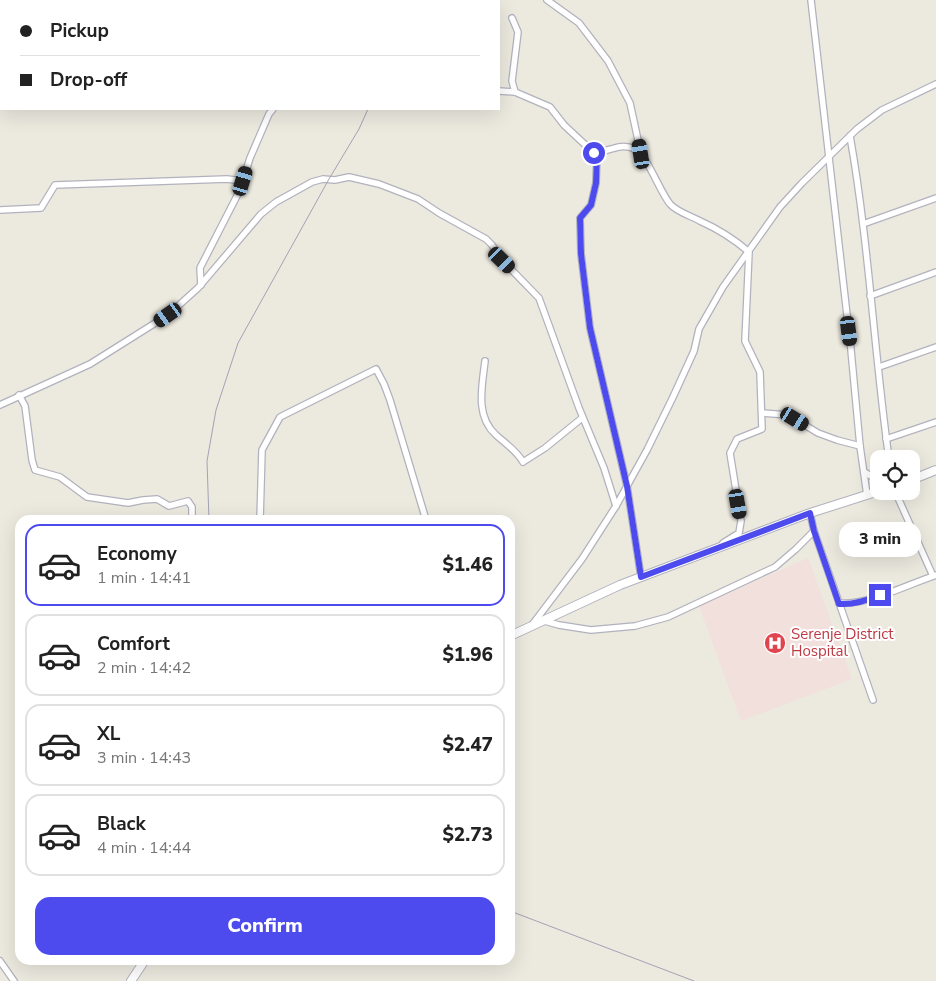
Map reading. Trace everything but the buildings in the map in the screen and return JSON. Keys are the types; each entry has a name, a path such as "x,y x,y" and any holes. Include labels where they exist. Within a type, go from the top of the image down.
{"main road":[{"path":"920,476 936,470"},
{"path":"515,634 641,577 810,513 870,494"},
{"path":"131,981 142,965"}],"street":[{"path":"547,0 579,23 608,61 630,104 641,154 660,188 674,208 728,236 749,252"},
{"path":"811,0 867,495"},
{"path":"512,18 518,32 512,81 515,92"},
{"path":"532,625 582,559 616,506 648,450 683,376 694,351 699,329 723,287 780,207 828,156 857,129 882,110 936,84"},
{"path":"500,91 515,92 550,107 564,125 594,153 622,146 635,149 641,154"},
{"path":"201,285 200,268 243,181 250,158 272,110"},
{"path":"850,136 863,224 888,450"},
{"path":"597,153 596,183 591,205 580,218 581,254 590,328 627,486 641,577"},
{"path":"0,405 90,364 168,315 201,285 261,214 276,202 300,187 322,179 335,180 349,177 379,184 418,199 486,239 502,260 539,298 582,418 604,468 616,506"},
{"path":"0,210 41,208 55,185 227,179 243,181"},
{"path":"863,224 936,198"},
{"path":"706,553 739,533 741,522 730,453 737,439 762,429 760,372 745,341 749,252"},
{"path":"870,296 936,272"},
{"path":"879,366 936,347"},
{"path":"485,362 481,407 484,419 489,428 512,448 523,462 545,448 582,418"},
{"path":"260,515 262,450 280,417 376,369 390,400 424,515"},
{"path":"19,396 25,406 35,470 60,477 87,497 128,503 157,500 169,506 188,501 192,508 192,515"},
{"path":"762,413 788,416 818,433 860,446"},
{"path":"886,439 936,422"},
{"path":"864,472 870,475"},
{"path":"839,604 866,601 935,575 899,500"},
{"path":"810,513 814,531 872,700"},
{"path":"542,620 559,626 591,630 635,626 668,617 775,567 814,531"},
{"path":"0,961 14,981"}],"shaded area":[{"name":"Serenje District Hospital","path":"808,558 852,679 741,721 699,606"}],"railway":[{"path":"209,515 207,461 216,410 238,343 329,179 359,129 368,110"},
{"path":"515,913 694,981"}],"place":[{"name":"Serenje District Hospital","path":"775,643"}],"route":[{"path":"594,153 597,153 596,183 591,205 580,218 581,254 590,328 627,486 641,577 810,513 814,531 839,604 866,601 880,595"}]}
